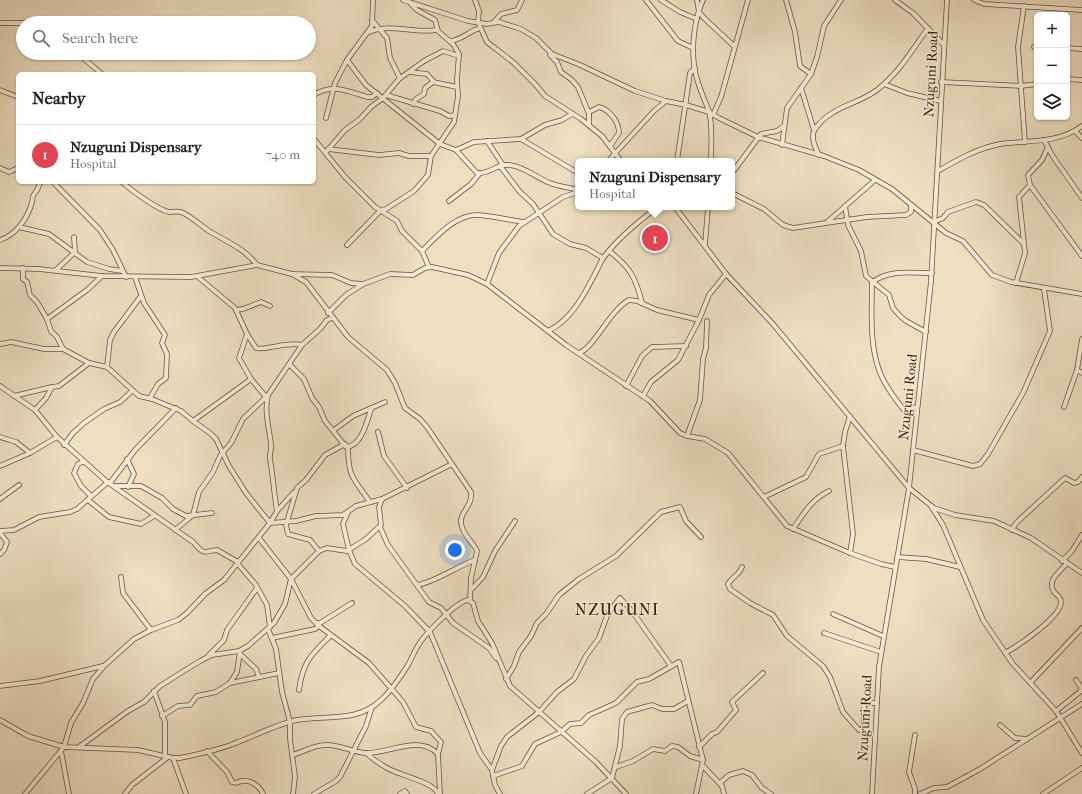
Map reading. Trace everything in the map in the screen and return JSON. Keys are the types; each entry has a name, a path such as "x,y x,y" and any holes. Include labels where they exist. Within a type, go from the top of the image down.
{"street":[{"path":"326,118 334,87 347,60 372,26 373,0"},
{"path":"403,0 411,4 487,24 494,22 502,14 517,10 522,0"},
{"path":"475,0 479,11 478,22 488,42 514,63 536,85 542,94 589,124 602,136 619,158"},
{"path":"646,0 678,41 693,48"},
{"path":"661,0 680,12 697,19"},
{"path":"697,0 699,12 734,46"},
{"path":"703,0 697,19 693,48 696,78 709,112 711,126 711,158"},
{"path":"713,115 721,97 734,46 743,23 748,0"},
{"path":"786,0 795,32 800,66 811,74"},
{"path":"782,145 787,108 811,74 817,57 824,26 842,0"},
{"path":"895,0 913,13 944,45"},
{"name":"Nzuguni Road","path":"872,794 881,652 909,488 932,273 936,223 941,82 947,0"},
{"path":"974,0 984,4 1082,10"},
{"path":"1044,0 1044,7"},
{"path":"348,245 380,211 386,209 414,191 428,176 431,156 440,144 456,115 459,56 456,48 437,30 435,20 417,10 411,4"},
{"path":"1024,6 1018,47 1025,142"},
{"path":"372,20 387,38 390,58 400,78"},
{"path":"494,22 521,29 536,38 548,50 557,62 561,72 578,85 589,114 589,124"},
{"path":"0,23 16,23"},
{"path":"367,33 398,28 422,32 437,30"},
{"path":"450,41 460,40 472,31 480,28"},
{"path":"814,130 841,106 860,101 884,84 906,60 928,28"},
{"path":"1070,48 1082,49"},
{"path":"548,50 635,91 709,112 758,137 819,155 859,170 892,189 912,206 936,223 946,233 963,241 992,275 1016,283 1044,289 1082,294"},
{"path":"327,151 345,130 359,120 400,78 424,61 443,51 459,56"},
{"path":"85,60 100,72"},
{"path":"347,60 358,77 378,93 384,96 440,111 448,116 456,115"},
{"path":"677,158 690,72 695,68"},
{"path":"410,72 427,74 434,82 458,87"},
{"path":"1070,79 1082,80"},
{"path":"413,104 416,98 424,94 425,88 434,82"},
{"path":"941,82 1021,86 1034,84"},
{"path":"884,84 907,94 941,100"},
{"path":"316,94 322,90 334,87 370,97 378,93"},
{"path":"801,88 814,130 813,142 819,155"},
{"path":"0,90 16,96"},
{"path":"384,96 440,144 456,150 474,171 480,173"},
{"path":"611,158 654,111 666,101"},
{"path":"589,114 591,110 601,107 615,119 618,125 619,133 610,146"},
{"path":"456,150 474,142 521,138 545,125 562,120 572,114"},
{"path":"735,169 758,137 765,133 777,131 784,126"},
{"path":"938,171 957,160 1000,144 1056,139 1082,126"},
{"path":"1075,130 1082,138"},
{"path":"521,138 575,171"},
{"path":"1044,140 1082,198"},
{"path":"316,141 327,151 348,179 380,211 395,219 402,231 422,251 428,267"},
{"path":"487,142 520,192 533,204 552,232 570,244 586,248 603,258"},
{"path":"1048,147 1042,160 1028,175 1030,185 1082,256"},
{"path":"327,151 379,155 401,153 409,156 431,156"},
{"path":"449,201 471,184 480,173 502,165 512,165 549,183 575,190"},
{"path":"0,168 9,172 16,169"},
{"path":"826,223 875,180"},
{"path":"0,240 10,236 19,227 40,184"},
{"path":"55,184 100,230 113,250 126,277"},
{"path":"124,184 166,211 178,211 185,214 210,232 241,249 257,264 292,274 306,282 328,313 348,337 387,370 395,383 405,408 420,419 427,427 471,492 471,502 462,514 461,523 463,529 477,551 471,578 470,601 473,604 478,621 492,642 506,679 514,691 612,778 626,794"},
{"path":"129,184 132,190"},
{"path":"1016,283 1025,253 1020,197 1030,185"},
{"path":"487,284 499,253 524,222 575,192"},
{"path":"735,194 764,209 783,225 790,228 867,217 906,215 911,212 912,206"},
{"path":"936,223 944,218 948,212 976,202 984,206 1024,243"},
{"path":"845,206 848,228 860,251 865,274 889,296 893,308 906,322 926,332"},
{"path":"548,330 558,326 568,318 590,284 603,258 655,210"},
{"path":"676,210 726,274 773,324 909,488 930,506 943,525 977,609 1005,653 1056,711 1082,753"},
{"path":"704,245 708,210"},
{"path":"422,251 441,233 469,216 479,215 524,222"},
{"path":"19,227 49,234 94,264 122,271"},
{"path":"74,237 75,252"},
{"path":"609,251 625,264 636,279 642,303"},
{"path":"56,270 75,252"},
{"path":"0,268 56,270 102,276 198,277 257,264"},
{"path":"328,313 346,295 363,284 390,274 413,276 428,267 468,274 487,284 514,307 527,314 566,345 653,403 680,432 687,436 705,439 728,453 783,523 793,529 850,553 881,564 895,567"},
{"path":"23,268 23,279 27,282 30,296 37,302 48,319 51,330 57,337 63,349"},
{"path":"872,282 882,276 892,274 932,273"},
{"path":"292,274 332,275 351,282 363,284"},
{"path":"643,396 651,382 676,363 699,320 709,295 726,274"},
{"path":"48,319 87,290 102,276"},
{"path":"135,277 141,296 164,333 162,343 167,354 166,378 158,384 150,398"},
{"path":"198,277 236,310 247,334 258,349 286,344 302,345"},
{"path":"872,282 872,322 874,348 880,371 904,410 906,411 917,408"},
{"path":"913,450 973,466 980,464 988,454 1023,393 1050,331 1044,289"},
{"path":"106,367 110,340 114,332 141,296"},
{"path":"579,353 584,351 591,344 605,323 626,302 633,300 657,310 699,320"},
{"path":"236,310 261,302 270,306"},
{"path":"175,530 193,515 199,492 212,475 243,419 267,396 302,345 320,329 327,320 332,318"},
{"path":"687,436 700,400 703,360 706,348 707,321"},
{"path":"247,334 239,358 251,379 267,396 267,421 272,447 270,459 272,467 272,485 277,511"},
{"path":"1064,407 1077,370 1082,340"},
{"path":"0,344 11,342 44,349 63,349 89,363 106,367 132,391 141,397 150,398 176,408 210,433 216,440 246,493 270,523"},
{"path":"626,386 642,356 652,347 686,346"},
{"path":"14,396 59,386 89,363"},
{"path":"289,364 304,379 312,398 319,407 325,421 347,446 348,467 351,476 370,502"},
{"path":"1077,370 1082,373"},
{"path":"193,421 251,379"},
{"path":"35,410 46,398 52,387"},
{"path":"1,388 35,410 57,437 83,462 154,516 193,542 203,552 207,553 217,550 238,562 243,567 267,605 269,628 276,649 284,702 290,722 290,739 295,777 293,794"},
{"path":"64,444 84,423 104,408 120,402 132,391"},
{"path":"334,430 353,416 385,402"},
{"path":"0,554 4,550 7,542 0,532 14,530 39,517 70,512 81,507 91,496 109,482 127,459 176,408"},
{"path":"25,794 63,749 71,723 83,703 93,679 104,666 133,640 151,630 183,617 205,594 221,583 259,538 277,511 315,470 325,455 358,440 364,431 371,409"},
{"path":"850,416 845,432 843,446 853,534 850,553"},
{"path":"378,432 384,456 407,488"},
{"path":"0,437 16,442 30,452"},
{"path":"0,466 57,437"},
{"path":"764,497 806,477 819,454 843,446"},
{"path":"127,459 134,474 128,487"},
{"path":"83,462 78,464 74,473 81,486 91,496"},
{"path":"270,523 316,516 341,515 356,506 382,499 407,488 452,464"},
{"path":"1012,530 1016,523 1065,478 1074,483 1078,482 1082,477"},
{"path":"0,499 20,485"},
{"path":"115,486 141,486 162,498 180,513 188,516 200,513 212,513"},
{"path":"793,529 813,501 829,491"},
{"path":"294,492 286,526 288,534 310,540 319,551"},
{"path":"382,499 379,507 380,527 388,545 429,602 440,608 453,623 489,648 499,660"},
{"path":"88,500 109,517 116,519 141,524 154,516"},
{"path":"930,506 955,515 994,521 1033,540 1062,561 1082,572"},
{"path":"506,679 514,666 519,652 531,636 537,623 546,614 559,595 579,579 616,556 661,512 680,507 686,521 701,536"},
{"path":"348,512 343,524 349,550 358,566 405,606 430,632 480,753 492,770 495,785 500,794"},
{"path":"471,590 483,577 495,551 515,521"},
{"path":"206,658 240,652 269,628 285,604 291,579 303,564 319,551 327,548 342,551 349,550 366,540 380,527"},
{"path":"1062,561 1072,551 1082,535"},
{"path":"259,538 291,579 303,600 308,614 317,625 365,659 406,707 416,728 431,731 439,740 441,744 438,754 439,794"},
{"path":"897,557 926,558 960,567"},
{"path":"417,585 429,583 436,577 475,560"},
{"path":"1005,653 1045,625 1056,611 1061,603 1061,600 1054,591 1052,584 1057,574 1067,564"},
{"path":"742,567 741,571 731,578 728,584 730,589 774,615 787,636 823,666 830,677 843,712 859,730 862,730 864,725 864,705 868,703 877,703"},
{"path":"121,578 122,593 151,630"},
{"path":"79,747 128,711 144,702 154,691 206,658 222,642 227,630 257,587"},
{"path":"492,770 504,740 518,727 539,712 557,692 574,679 586,656 599,638 608,613 620,598 632,611 671,666"},
{"path":"0,720 28,736 63,749 79,747 138,750 168,757 180,758 238,742 290,722 299,720 330,719 340,716 348,717 372,707 382,699 408,666 418,644 446,614 461,602 470,601"},
{"path":"272,638 315,629 317,625 330,615 352,604"},
{"path":"833,614 884,636"},
{"path":"1030,683 1082,628"},
{"path":"824,633 881,652"},
{"path":"299,690 305,664 331,635"},
{"path":"240,652 256,669 259,677"},
{"path":"230,683 237,672 240,652"},
{"path":"493,776 522,766 535,744 561,732 570,724 579,724 589,715 616,703 637,682 649,679 678,662 703,760 703,766 696,794"},
{"path":"0,686 40,681 104,666"},
{"path":"162,716 178,706 190,705 197,696 216,692 230,683 279,673"},
{"path":"699,747 712,734 717,732 736,710 732,702 763,673"},
{"path":"1056,711 1081,692 1081,687 1076,680"},
{"path":"154,691 165,722 168,757 186,794"},
{"path":"587,794 612,778 616,767 620,746 620,724 627,712 652,705 662,709 674,709 688,701"},
{"path":"920,794 934,788 947,786 980,769 1082,704"},
{"path":"314,794 338,779 355,750 367,724 372,707"},
{"path":"1000,726 1015,738 1028,739"},
{"path":"915,735 909,772 915,789 915,794"},
{"path":"293,755 323,745 355,750 366,753 390,770 416,781 426,783 439,794"},
{"path":"366,753 411,745 428,746 438,754"},
{"path":"616,767 633,761 653,749 665,751 672,746 678,747 690,756 703,760"},
{"path":"63,749 69,794"},
{"path":"207,751 227,772 232,782 236,783 245,780 256,784 263,794"},
{"path":"125,794 132,785 168,757"},
{"path":"703,766 720,783 724,789 724,794"},
{"path":"1043,794 1082,768"},
{"path":"720,783 729,774 743,772 754,777 762,788 771,794"},
{"path":"934,788 938,793"},
{"path":"400,794 405,791 408,794"}],"place":[{"name":"Nzuguni Dispensary","path":"655,238"}],"district":[{"name":"NZUGUNI","path":"617,609"}]}
